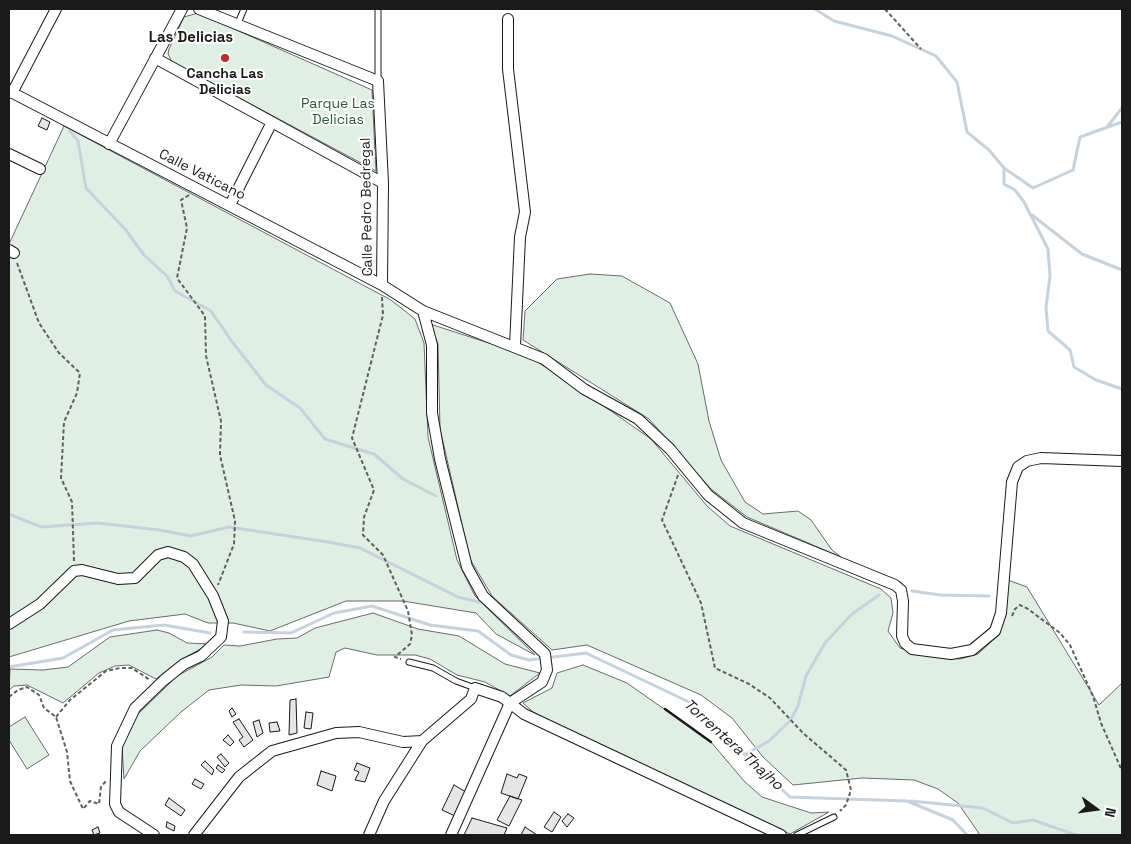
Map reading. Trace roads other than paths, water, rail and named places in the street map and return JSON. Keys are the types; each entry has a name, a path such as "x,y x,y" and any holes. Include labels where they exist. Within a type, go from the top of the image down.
{"street":[{"path":"11,92 56,9"},
{"path":"109,144 182,9"},
{"path":"199,9 238,23 378,82"},
{"path":"508,19 508,69 525,212 520,237 515,346"},
{"path":"155,58 383,183"},
{"name":"Calle Pedro Bedregal","path":"378,82 383,183 382,285"},
{"name":"Calle Vaticano","path":"11,92 382,285 423,311 544,359 584,389 638,419 681,463 708,495 743,523 895,585 901,590 904,601 902,619 905,643 912,649 951,654 972,650 995,631 1001,612 1012,482 1018,467 1027,461 1041,458 1122,461"},
{"path":"230,205 272,122"},
{"path":"9,154 40,169"},
{"path":"423,311 432,345 432,413 440,459 467,567 483,596 545,654 547,670 542,682 510,703 451,835"},
{"path":"9,624 40,604 74,571 82,570 118,580 135,578 158,555 168,552 184,557 193,564 213,596 223,621 221,637 201,656 184,664 159,684 135,708 123,728 116,746 115,804 119,812 154,835"},
{"path":"369,835 384,801 422,740 471,699 475,688 502,697 524,714 781,835"},
{"path":"194,835 239,777 272,751 336,732 358,732 403,742 422,740"}],"lane":[{"path":"238,23 244,9"},
{"name":"Calle Pedro Bedregal","path":"378,9 378,82"},
{"path":"410,662 433,668 456,681 475,688"},
{"path":"797,835 834,817"}],"waterway":[{"path":"815,9 834,21 892,36 936,56 957,82 967,132 989,150 1004,168 1033,188 1073,170 1080,137 1122,122"},
{"path":"1107,127 1122,108"},
{"path":"70,131 78,141 86,188 125,229 144,255 167,276 175,291 211,311 266,385 300,408 325,439 374,454 403,479 436,496"},
{"path":"1004,168 1004,184 1015,190 1024,202 1048,249 1050,276 1046,307 1048,331 1070,350 1074,367 1096,380 1122,389"},
{"path":"1032,215 1082,254 1122,270"},
{"path":"9,514 41,527 97,523 160,530 190,536 229,527 360,548 458,597 483,603"},
{"path":"912,591 941,595 989,596"},
{"path":"746,754 769,741 790,721 798,706 806,676 825,643 852,614 879,595"},
{"name":"Torrentera Thajho","path":"244,632 291,633 334,613 372,606 430,625 478,631 511,655 529,660 586,653 689,702 790,797 907,801 953,820 967,835"},
{"name":"Torrentera Thajho","path":"9,667 63,658 113,630 164,625 210,633"},
{"path":"911,801 983,808 1013,823 1033,820 1076,835"}],"place":[{"name":"Cancha Las Delicias","path":"225,58"}],"district":[{"name":"Las Delicias","path":"191,38"}],"park label":[{"name":"Parque Las Delicias","path":"338,112"}]}
